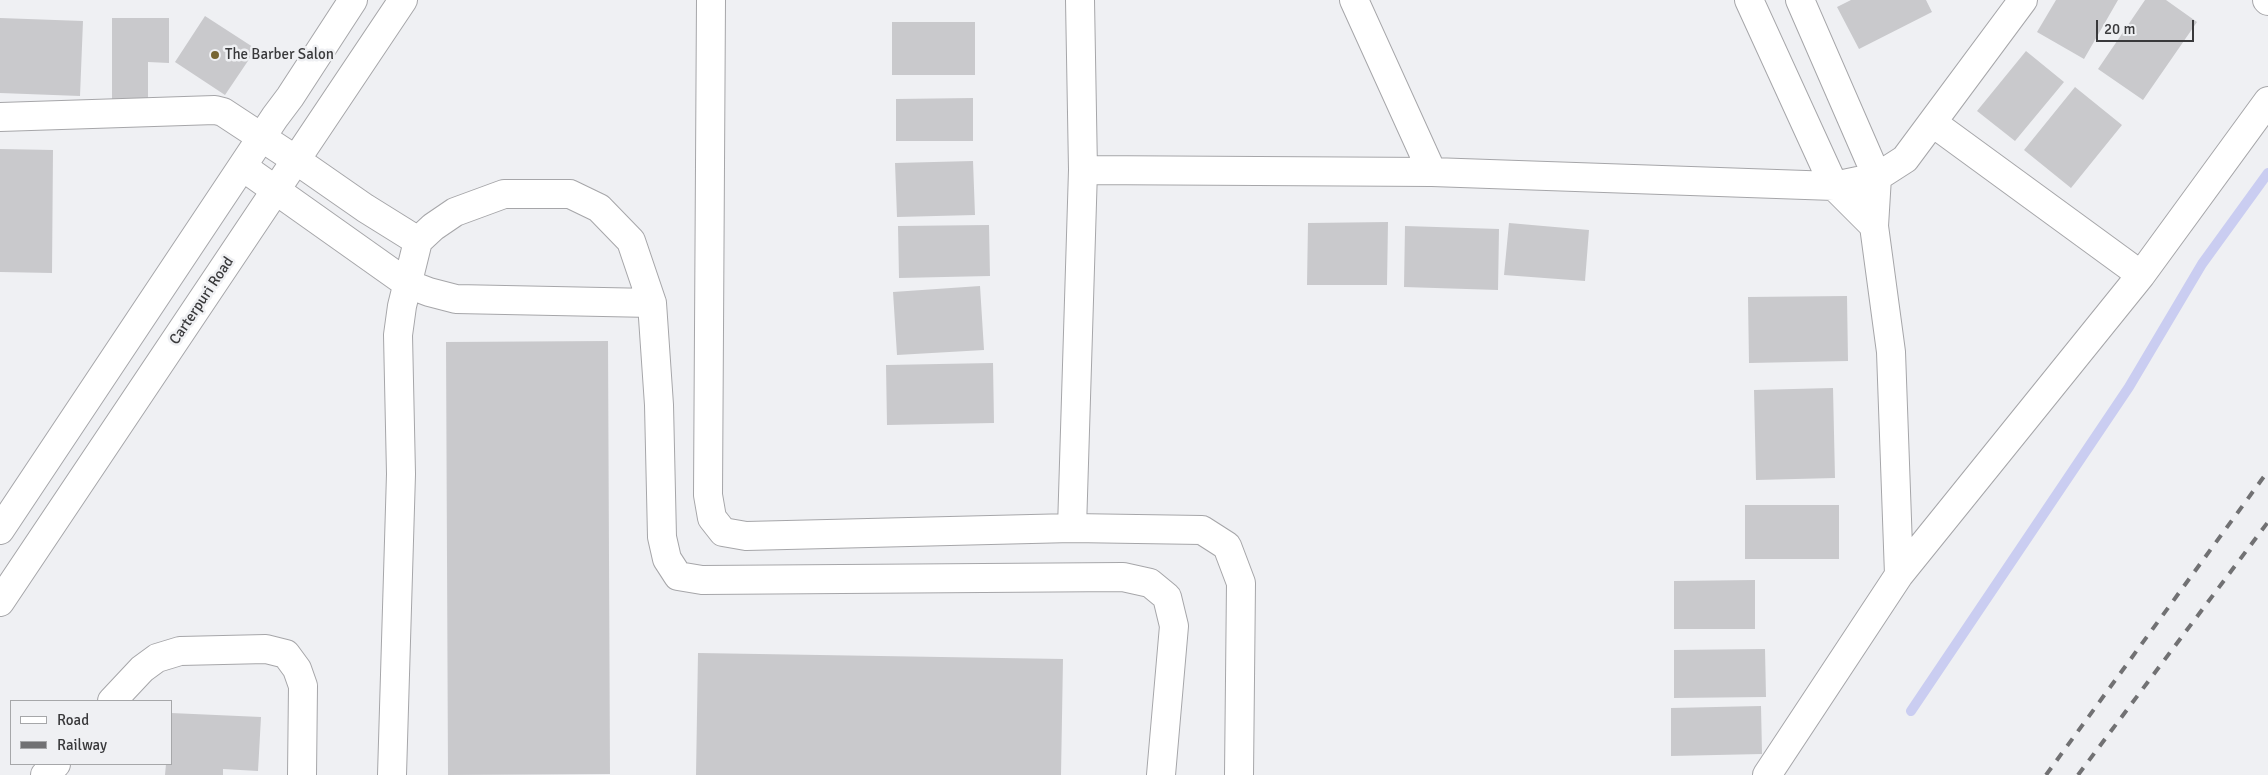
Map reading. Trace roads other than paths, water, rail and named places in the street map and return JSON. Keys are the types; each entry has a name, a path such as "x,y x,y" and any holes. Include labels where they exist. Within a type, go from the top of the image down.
{"street":[{"path":"0,530 263,138 353,0"},
{"name":"Carterpuri Road","path":"0,602 403,0"},
{"path":"711,0 708,495 712,518 723,532 746,536 1072,528 1202,530 1227,546 1241,583 1240,775"},
{"path":"1072,528 1083,170 1080,0"},
{"path":"1354,0 1432,172"},
{"path":"1749,0 1834,186 1874,226"},
{"path":"1800,0 1877,177 1874,226 1891,352 1899,575"},
{"path":"1083,170 1432,172 1834,186 1877,177 1905,159 2022,0"},
{"path":"1767,775 1899,575 2140,276 2268,101"},
{"path":"0,117 215,110 223,112 365,208 418,241"},
{"path":"1933,123 2140,276"},
{"path":"243,166 408,284 428,292 456,299 652,303"},
{"path":"392,775 401,474 398,335 418,241 433,227 455,212 504,194 570,194 599,208 631,241 652,303 659,405 662,537 667,559 678,576 702,580 1123,577 1150,583 1167,597 1174,626 1161,775"},
{"path":"113,700 142,669 157,658 180,651 266,649 286,654 297,669 303,686 302,775"},
{"path":"45,775 55,765"}],"waterway":[{"path":"1911,711 2129,387 2202,264 2268,173"}],"railway":[{"path":"2046,775 2268,471"},
{"path":"2078,775 2268,522"}],"place":[{"name":"The Barber Salon","path":"215,55"}]}
